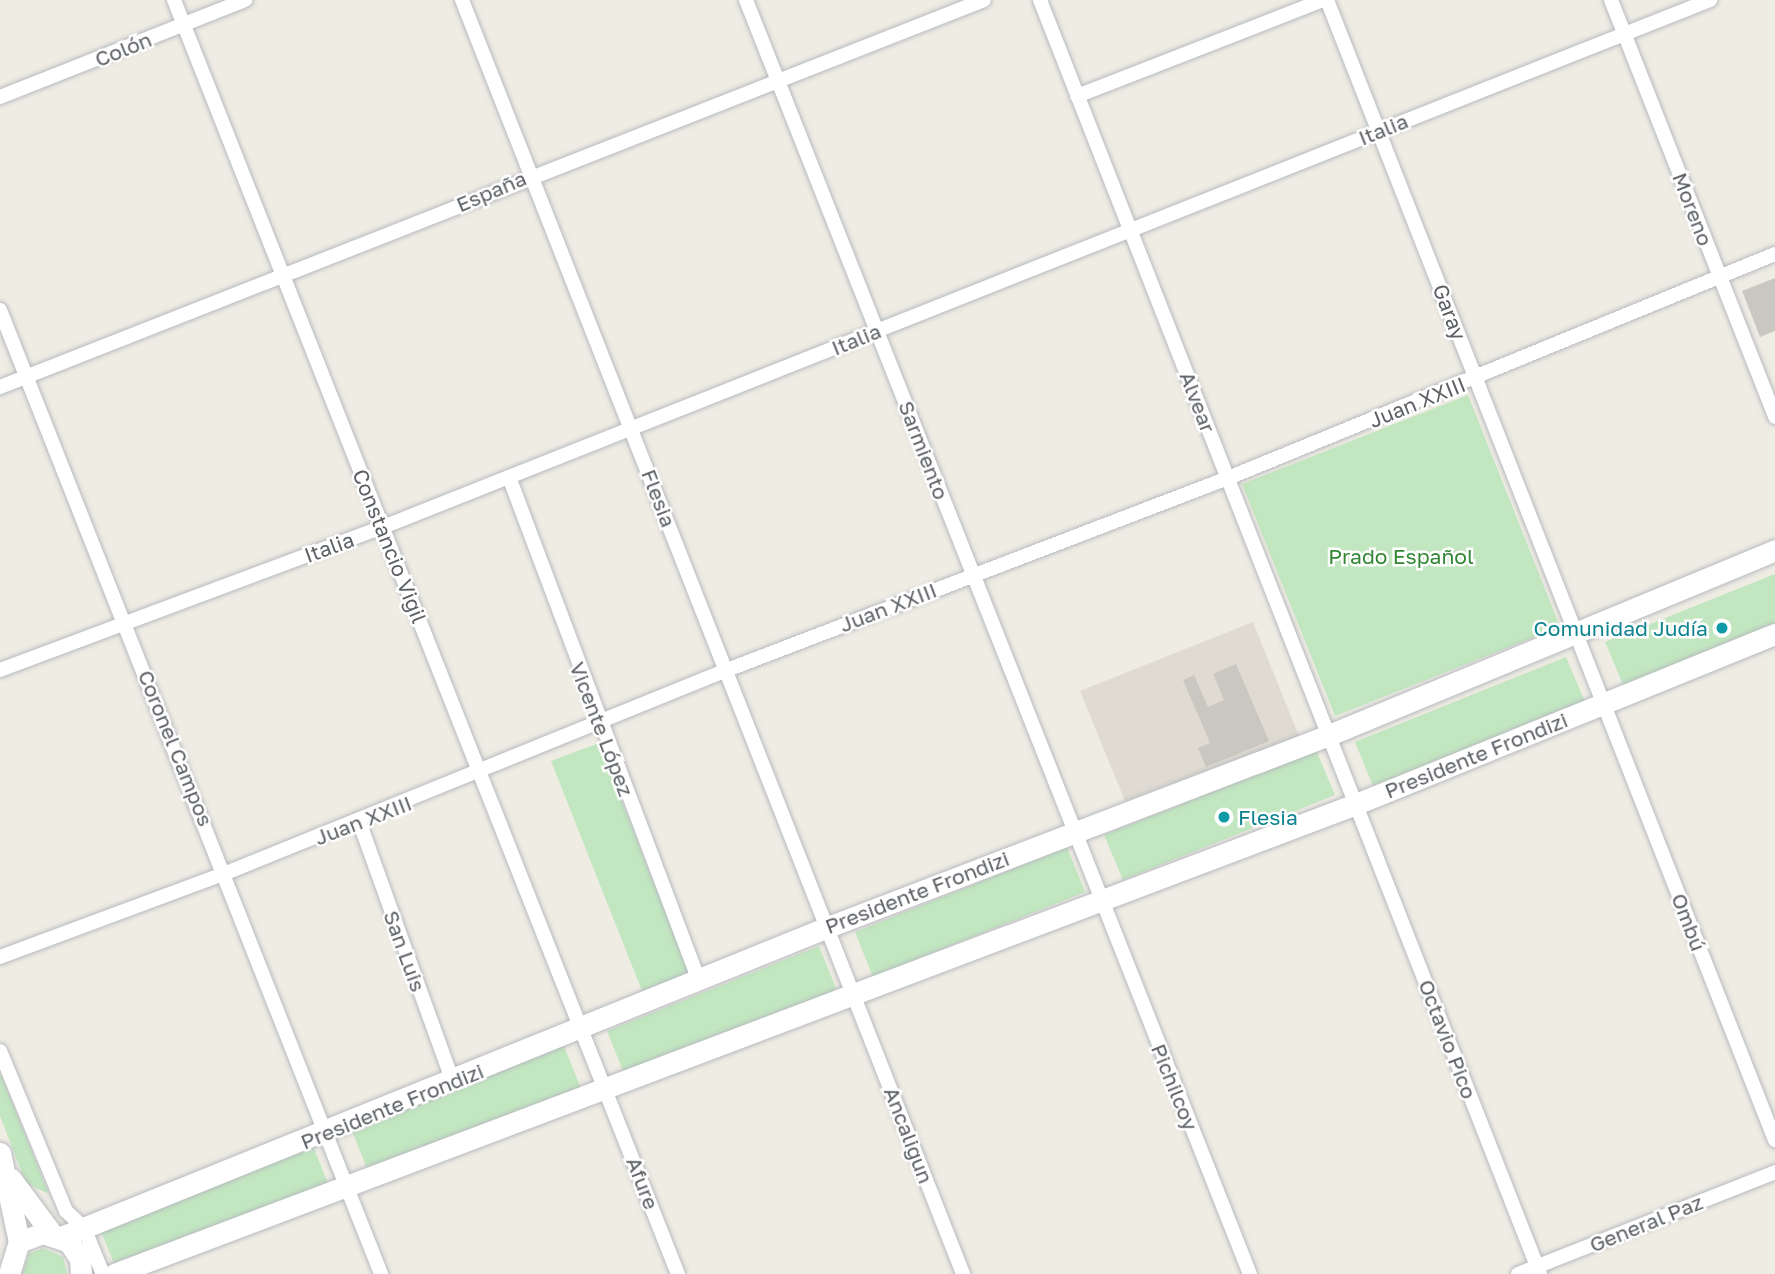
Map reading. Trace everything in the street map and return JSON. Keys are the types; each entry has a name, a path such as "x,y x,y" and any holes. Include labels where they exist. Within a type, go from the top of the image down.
{"main road":[{"name":"Presidente Frondizi","path":"9,1261 56,1235 84,1228 325,1135 452,1080 581,1030 828,927 1329,735 1775,550"},
{"name":"Presidente Frondizi","path":"114,1274 607,1091 1356,804 1775,634"},
{"path":"0,1153 8,1174 56,1235 76,1250 81,1274"},
{"path":"8,1174 9,1261"}],"street":[{"name":"Constancio Vigil","path":"174,0 607,1091"},
{"name":"Colón","path":"0,97 245,0"},
{"name":"Flesia","path":"462,0 855,996"},
{"name":"Sarmiento","path":"746,0 1101,900"},
{"name":"España","path":"0,387 284,277 531,174 984,0"},
{"name":"Alvear","path":"1040,0 1356,804"},
{"path":"1077,96 1325,0"},
{"name":"Garay","path":"1325,0 1604,703"},
{"name":"Moreno","path":"1611,0 1775,417"},
{"name":"Italia","path":"0,670 383,527 1710,0"},
{"name":"Juan XXIII","path":"0,957 480,774 727,670 1228,478 1775,254"},
{"name":"Coronel Campos","path":"0,310 226,873 325,1135 381,1274"},
{"name":"Vicente López","path":"509,477 599,724 699,981"},
{"name":"Ombú","path":"1604,703 1775,1140"},
{"name":"Octavio Pico","path":"1356,804 1538,1270"},
{"name":"San Luis","path":"359,821 452,1080"},
{"name":"Pichilcoy","path":"1101,900 1250,1274"},
{"name":"Ancaligun","path":"855,996 962,1274"},
{"path":"0,1051 65,1211 84,1228 103,1274"},
{"name":"Afure","path":"607,1091 678,1274"},
{"name":"General Paz","path":"1518,1274 1538,1270 1775,1172"}],"shaded area":[{"path":"1253,622 1299,736 1125,801 1080,691"}],"green space":[{"name":"Prado Español","path":"1468,395 1560,627 1335,716 1242,484"},
{"path":"1775,574 1775,626 1624,687 1605,642"},
{"path":"1566,657 1585,702 1373,786 1355,742"},
{"path":"599,743 691,977 644,996 551,761"},
{"path":"1316,750 1335,795 1123,880 1104,835"},
{"path":"1067,847 1085,892 873,977 855,932"},
{"path":"819,946 837,991 625,1076 607,1031"},
{"path":"564,1046 582,1091 370,1176 352,1131"},
{"path":"0,1072 49,1194 26,1183 0,1116"},
{"path":"311,1141 329,1186 117,1271 99,1226"},
{"path":"43,1248 63,1257 67,1274 22,1274 29,1254"}],"building":[{"path":"1775,278 1775,331 1760,337 1742,291"},
{"path":"1236,664 1269,741 1206,767 1198,748 1210,743 1183,680 1194,675 1208,707 1224,700 1213,674"}],"place":[{"name":"Comunidad Judía","path":"1722,628"},
{"name":"Flesia","path":"1224,817"}]}
